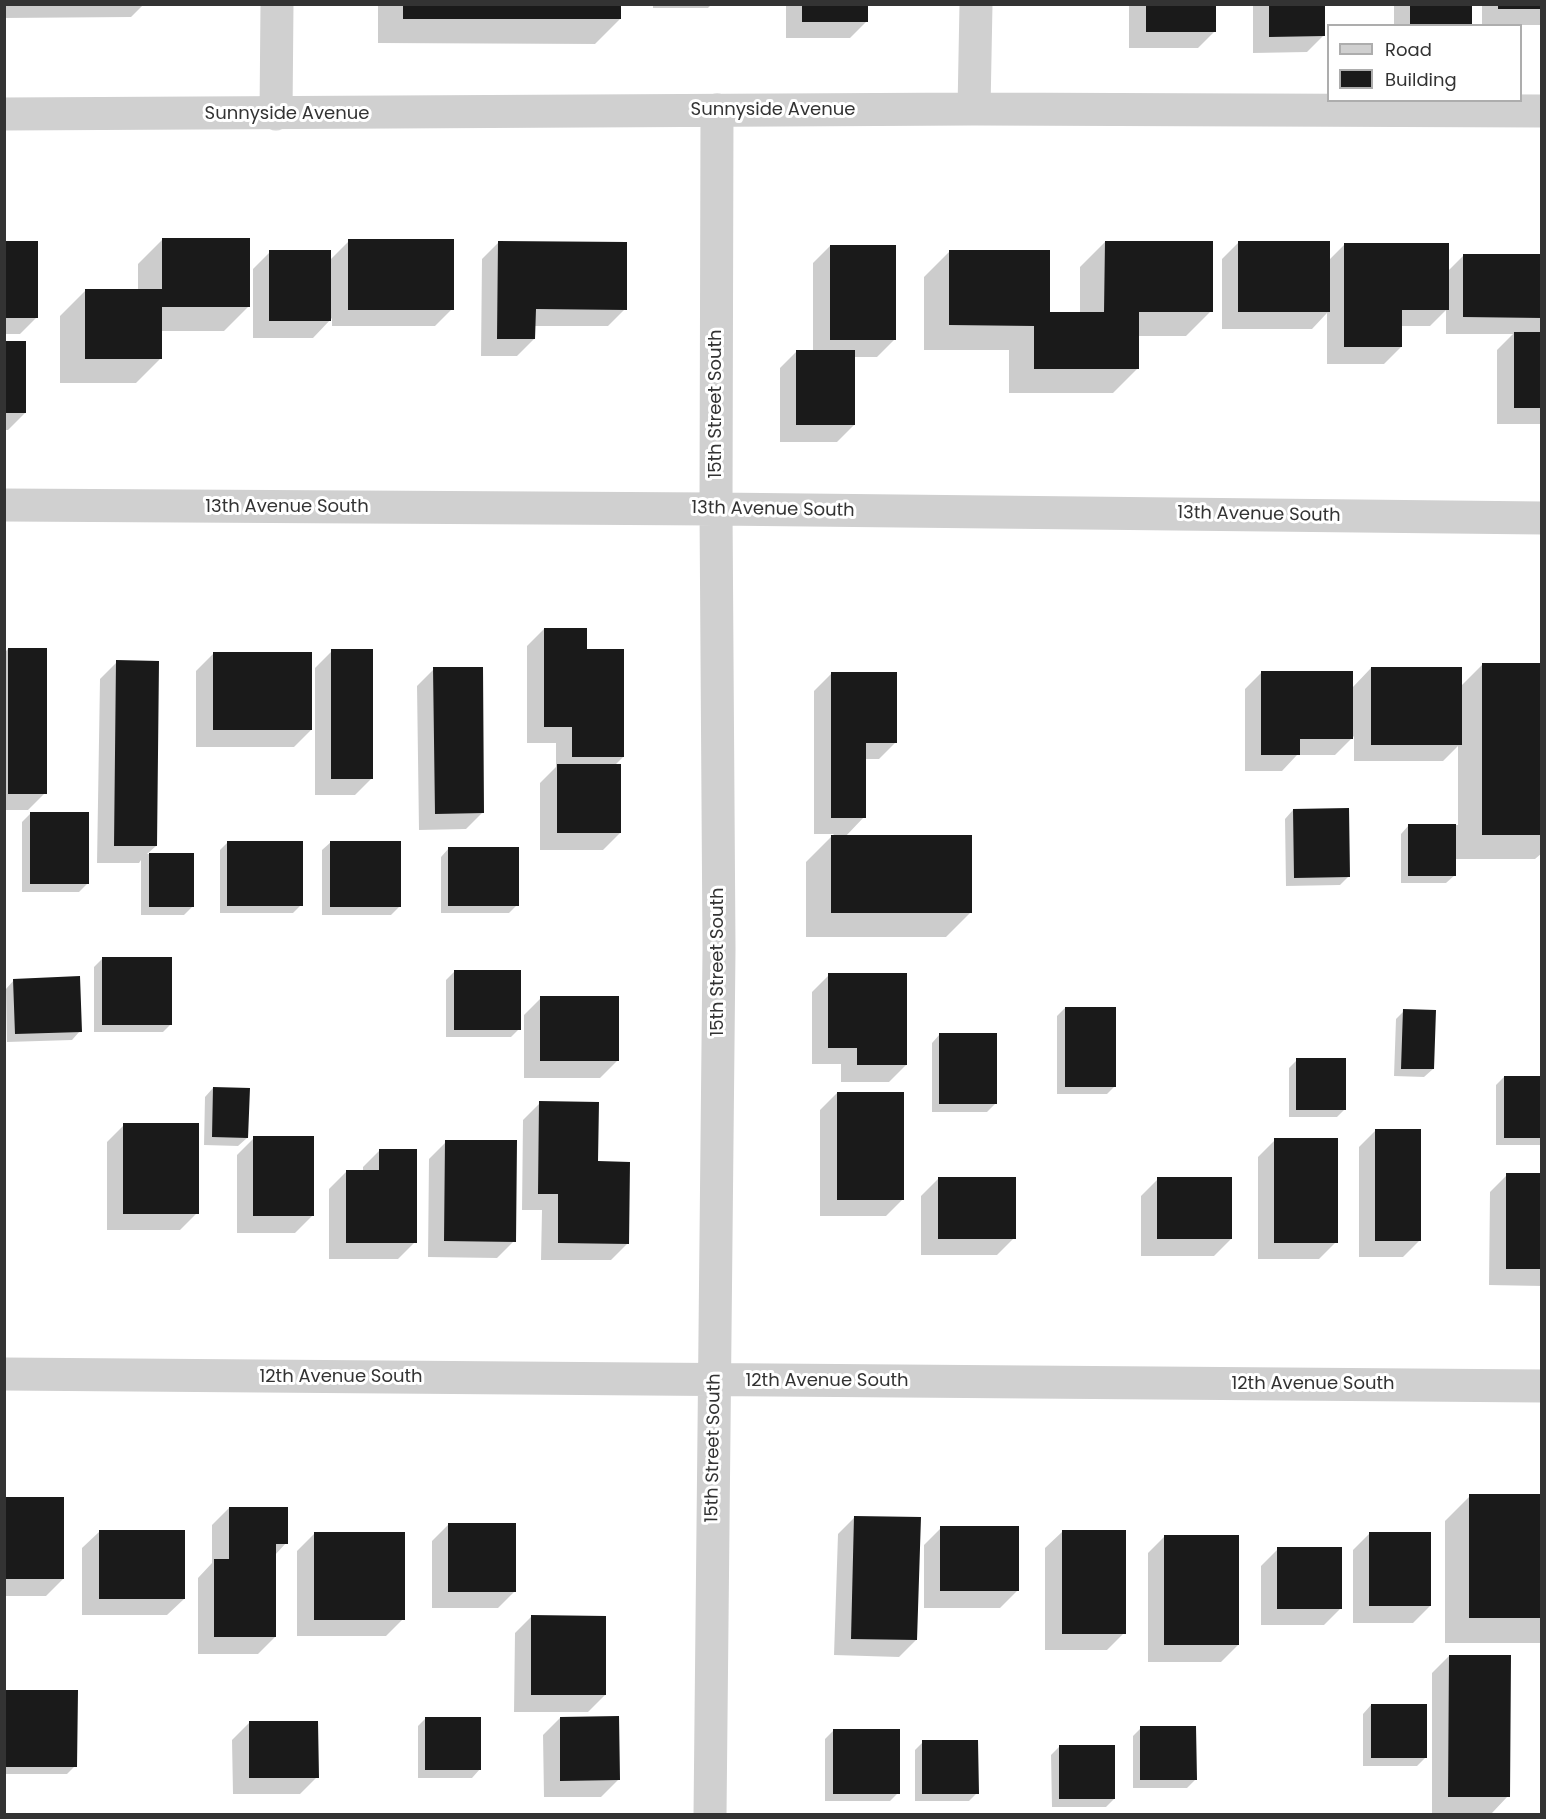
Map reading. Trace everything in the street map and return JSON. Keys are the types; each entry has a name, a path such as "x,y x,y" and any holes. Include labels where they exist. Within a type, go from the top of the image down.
{"street":[{"path":"276,114 277,4"},
{"path":"974,109 976,4"},
{"name":"Sunnyside Avenue","path":"4,114 974,109 1542,111"},
{"name":"15th Street South","path":"710,1815 719,950 716,509 717,110"},
{"name":"13th Avenue South","path":"4,505 716,509 1542,518"},
{"name":"12th Avenue South","path":"4,1374 1542,1386"}],"building":[{"path":"403,4 621,4 621,19 403,19"},
{"path":"802,4 868,4 868,22 802,22"},
{"path":"1146,4 1216,4 1216,32 1146,32"},
{"path":"1269,4 1325,4 1325,36 1269,37"},
{"path":"1410,4 1472,4 1472,24 1410,24"},
{"path":"1498,4 1542,4 1542,9 1498,9"},
{"path":"162,238 250,238 250,307 162,307 162,359 85,359 85,289 162,289"},
{"path":"348,239 454,239 454,310 348,310"},
{"path":"4,241 38,241 38,318 4,318"},
{"path":"498,241 627,242 627,310 536,309 535,339 497,339"},
{"path":"1105,241 1213,241 1213,312 1139,312 1139,369 1034,369 1034,326 949,325 949,250 1050,250 1050,312 1104,312"},
{"path":"1238,241 1330,241 1330,312 1238,312"},
{"path":"1344,243 1449,243 1449,310 1402,310 1402,347 1344,347"},
{"path":"830,245 896,245 896,340 830,340"},
{"path":"269,250 331,250 331,321 269,321"},
{"path":"1463,254 1542,254 1542,318 1463,317"},
{"path":"1514,332 1542,332 1542,408 1514,408"},
{"path":"4,341 26,341 26,413 4,413"},
{"path":"796,350 855,350 855,425 796,425"},
{"path":"544,628 587,628 587,649 624,649 624,757 572,757 572,727 544,727"},
{"path":"8,648 47,648 47,794 8,794"},
{"path":"331,649 373,649 373,779 331,779"},
{"path":"213,652 312,652 312,730 213,730"},
{"path":"116,660 159,661 157,846 114,846"},
{"path":"1482,663 1542,663 1542,835 1482,835"},
{"path":"433,667 483,667 484,813 435,814"},
{"path":"1371,667 1462,667 1462,745 1371,745"},
{"path":"1261,671 1353,671 1353,739 1300,739 1300,755 1261,755"},
{"path":"831,672 897,672 897,743 866,743 866,818 831,818"},
{"path":"557,764 621,764 621,833 557,833"},
{"path":"1349,808 1350,877 1294,878 1293,809"},
{"path":"30,812 89,812 89,884 30,884"},
{"path":"1408,824 1456,824 1456,876 1408,876"},
{"path":"831,835 972,835 972,913 831,913"},
{"path":"227,841 303,841 303,906 227,906"},
{"path":"330,841 401,841 401,907 330,907"},
{"path":"448,847 519,847 519,906 448,906"},
{"path":"149,853 194,853 194,907 149,907"},
{"path":"102,957 172,957 172,1025 102,1025"},
{"path":"454,970 521,970 521,1030 454,1030"},
{"path":"828,973 907,973 907,1065 857,1065 857,1048 828,1048"},
{"path":"80,976 82,1032 15,1034 13,979"},
{"path":"540,996 619,996 619,1061 540,1061"},
{"path":"1065,1007 1116,1007 1116,1087 1065,1087"},
{"path":"1403,1009 1436,1010 1434,1069 1401,1069"},
{"path":"939,1033 997,1033 997,1104 939,1104"},
{"path":"1296,1058 1346,1058 1346,1110 1296,1110"},
{"path":"1504,1076 1542,1076 1542,1138 1504,1138"},
{"path":"213,1087 250,1088 248,1138 212,1137"},
{"path":"837,1092 904,1092 904,1200 837,1200"},
{"path":"539,1101 599,1102 598,1161 630,1162 629,1244 558,1243 558,1194 538,1194"},
{"path":"123,1123 199,1123 199,1214 123,1214"},
{"path":"1375,1129 1421,1129 1421,1241 1375,1241"},
{"path":"253,1136 314,1136 314,1216 253,1216"},
{"path":"1274,1138 1338,1138 1338,1243 1274,1243"},
{"path":"445,1140 517,1140 516,1242 444,1241"},
{"path":"379,1149 417,1149 417,1243 346,1243 346,1170 379,1170"},
{"path":"1506,1173 1542,1173 1542,1269 1506,1269"},
{"path":"938,1177 1016,1177 1016,1239 938,1239"},
{"path":"1157,1177 1232,1177 1232,1239 1157,1239"},
{"path":"1469,1494 1542,1494 1542,1618 1469,1618"},
{"path":"5,1497 64,1497 64,1579 5,1579"},
{"path":"229,1507 288,1507 288,1544 276,1544 276,1637 214,1637 214,1559 229,1559"},
{"path":"854,1516 921,1517 917,1640 851,1639"},
{"path":"448,1523 516,1523 516,1592 448,1592"},
{"path":"940,1526 1019,1526 1019,1591 940,1591"},
{"path":"99,1530 185,1530 185,1599 99,1599"},
{"path":"1062,1530 1126,1530 1126,1634 1062,1634"},
{"path":"314,1532 405,1532 405,1620 314,1620"},
{"path":"1369,1532 1431,1532 1431,1606 1369,1606"},
{"path":"1164,1535 1239,1535 1239,1645 1164,1645"},
{"path":"1277,1547 1342,1547 1342,1609 1277,1609"},
{"path":"531,1615 606,1616 606,1695 531,1695"},
{"path":"1449,1655 1511,1655 1510,1797 1448,1797"},
{"path":"4,1690 78,1690 77,1767 4,1767"},
{"path":"1371,1704 1427,1704 1427,1758 1371,1758"},
{"path":"619,1716 620,1780 560,1781 560,1717"},
{"path":"425,1717 481,1717 481,1770 425,1770"},
{"path":"249,1721 318,1721 319,1778 249,1778"},
{"path":"1140,1726 1196,1726 1197,1780 1140,1780"},
{"path":"833,1729 900,1729 900,1794 833,1794"},
{"path":"922,1740 978,1740 979,1794 922,1794"},
{"path":"1059,1745 1115,1745 1115,1799 1059,1799"}]}
